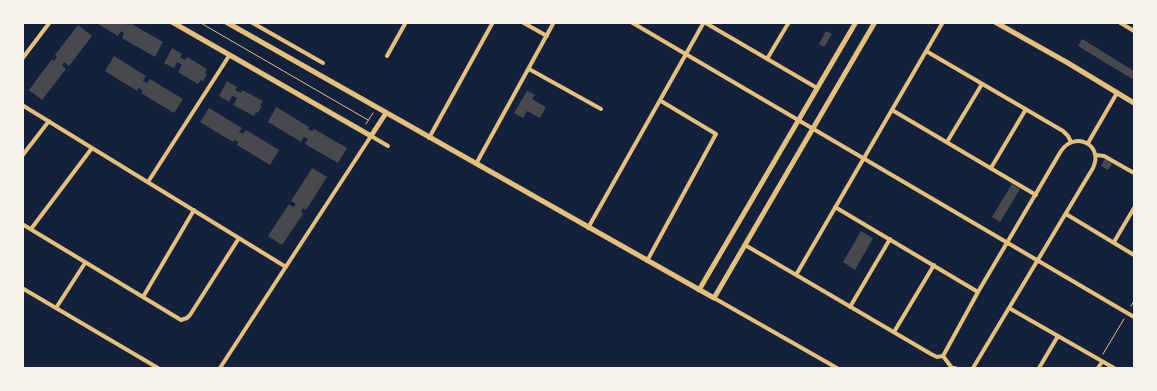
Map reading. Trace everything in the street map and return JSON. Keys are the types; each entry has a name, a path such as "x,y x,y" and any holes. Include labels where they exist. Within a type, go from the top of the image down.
{"street":[{"path":"22,59 50,22"},
{"path":"172,22 388,146"},
{"path":"226,22 837,368"},
{"path":"251,22 323,63"},
{"path":"387,56 406,22"},
{"path":"429,138 493,22"},
{"path":"522,22 547,36"},
{"path":"476,164 554,22"},
{"path":"631,22 1134,318"},
{"path":"588,228 704,22 817,88"},
{"path":"767,59 788,22"},
{"path":"699,290 856,22"},
{"path":"714,298 875,22"},
{"path":"796,275 943,22"},
{"path":"995,22 1134,103"},
{"path":"1119,22 1134,31"},
{"path":"926,51 1063,132 1071,142"},
{"path":"148,182 229,56"},
{"path":"529,69 601,109"},
{"path":"947,142 982,84"},
{"path":"1088,143 1117,92"},
{"path":"647,261 716,134 660,101"},
{"path":"22,105 286,267"},
{"path":"892,110 1036,195"},
{"path":"991,168 1026,110"},
{"path":"220,368 386,113"},
{"path":"22,156 49,121"},
{"path":"943,356 978,292 1064,147 1071,142 1080,141 1088,143 1096,155 1093,168 973,368"},
{"path":"31,230 92,148"},
{"path":"1096,155 1104,156 1134,173"},
{"path":"836,207 978,292"},
{"path":"1114,242 1134,208"},
{"path":"143,297 194,210"},
{"path":"1066,214 1134,255"},
{"path":"22,224 181,320 190,315 239,238"},
{"path":"850,307 890,240"},
{"path":"745,245 934,356 943,356"},
{"path":"56,308 85,262"},
{"path":"894,332 934,265"},
{"path":"22,288 158,368"},
{"path":"1009,308 1114,368"},
{"path":"1039,368 1058,336"},
{"path":"943,356 951,368 955,368"},
{"path":"1098,368 1101,361"}],"path":[{"path":"199,22 368,120"},
{"path":"362,131 376,108"},
{"path":"1101,361 1134,301"}],"building":[{"path":"95,22 124,22 129,25 130,23 163,42 155,57 122,38 124,33 121,31 118,36"},
{"path":"78,25 92,36 69,66 64,62 62,66 66,69 42,100 29,90 52,59 54,61 57,57 55,55"},
{"path":"826,31 832,34 824,47 819,44"},
{"path":"1082,39 1134,71 1134,80 1078,46"},
{"path":"172,48 182,54 180,57 185,60 187,57 207,69 205,73 207,74 203,81 201,80 198,84 178,72 182,65 177,62 174,68 164,63"},
{"path":"114,56 146,76 143,81 147,83 150,79 183,99 174,113 141,93 143,91 139,88 137,91 105,71"},
{"path":"227,81 237,87 235,90 241,93 242,90 263,101 258,113 256,112 254,116 233,105 237,98 232,96 229,102 219,96"},
{"path":"527,91 535,95 532,99 546,107 540,118 527,111 523,118 514,113"},
{"path":"276,107 309,127 308,129 312,131 314,129 347,148 338,163 305,144 308,139 304,137 301,142 268,122"},
{"path":"209,108 242,128 239,132 243,134 246,130 279,150 270,165 237,145 238,142 234,140 233,142 200,122"},
{"path":"1105,159 1112,164 1108,170 1101,166"},
{"path":"312,168 327,177 306,210 303,208 301,212 303,214 282,245 268,236 289,204 293,207 296,204 291,201"},
{"path":"1012,184 1020,189 1000,222 992,217"},
{"path":"861,231 873,238 855,270 843,262"}]}
